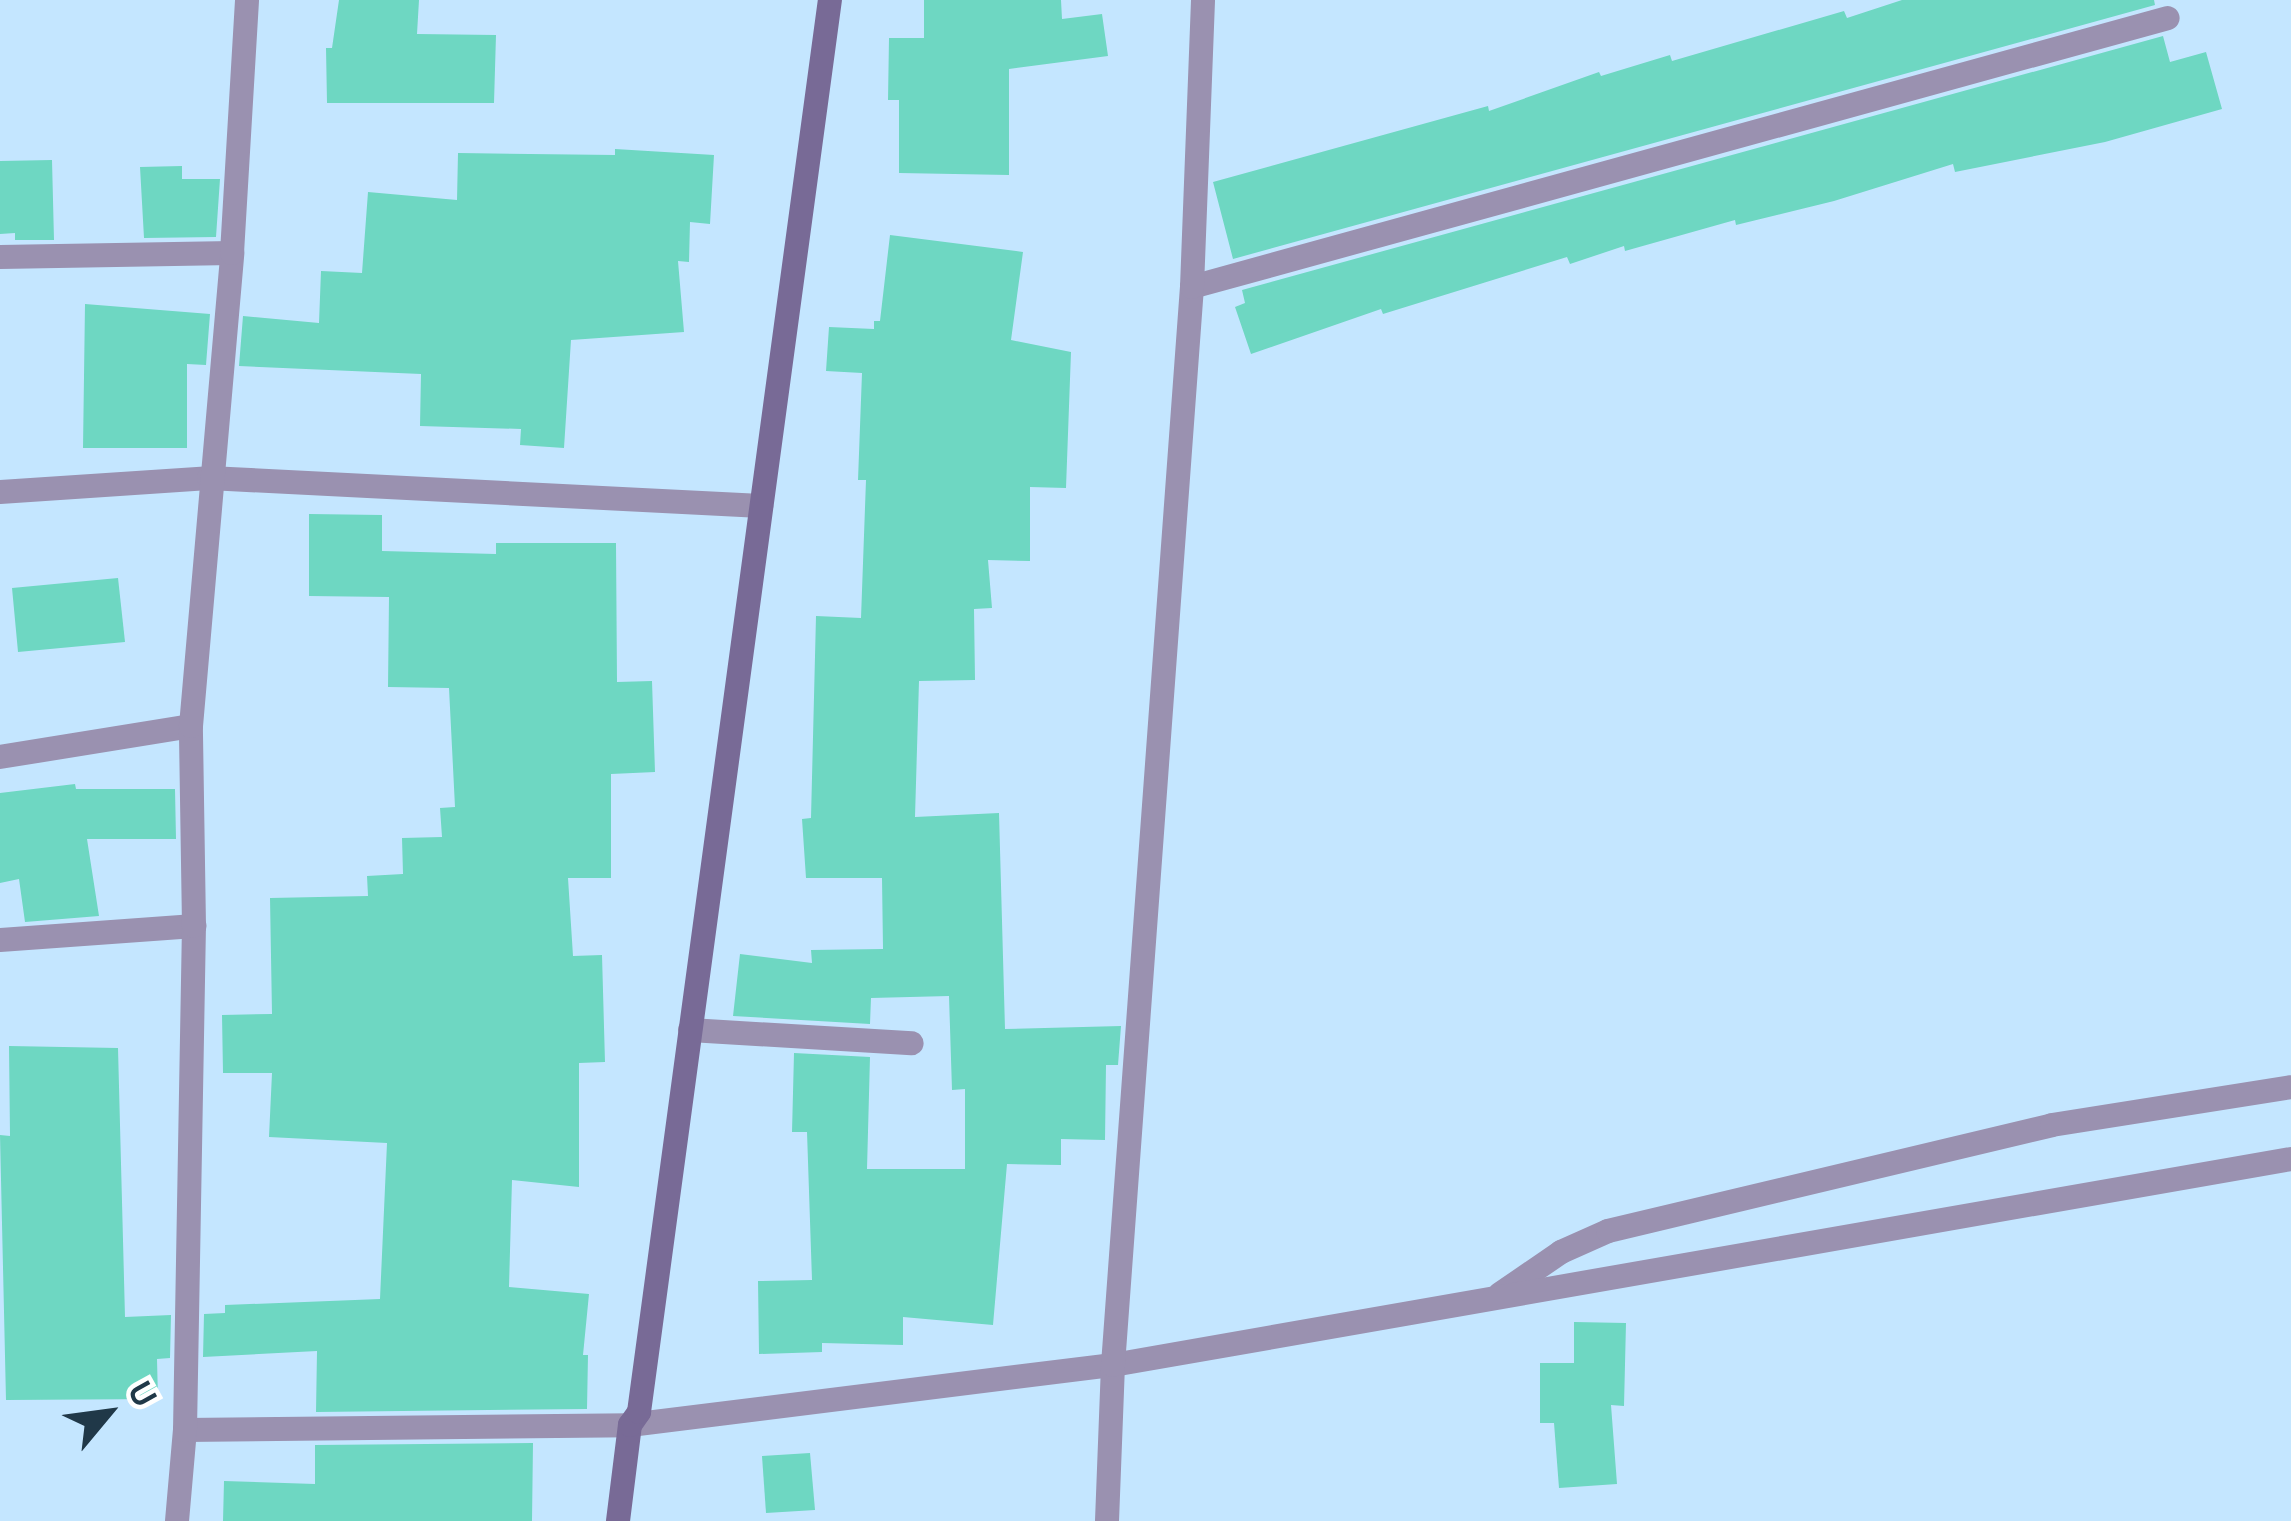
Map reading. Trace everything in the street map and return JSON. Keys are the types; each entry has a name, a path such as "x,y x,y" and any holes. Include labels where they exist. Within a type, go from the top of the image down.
{"main road":[{"path":"618,1521 631,1425 639,1412 830,0"}],"street":[{"path":"177,1521 185,1430 194,926 191,726 232,253 247,0"},
{"path":"1107,1521 1113,1365 1192,286 1203,0"},
{"path":"1192,286 2168,18"},
{"path":"0,256 232,253"},
{"path":"0,492 209,478 761,506"},
{"path":"0,757 191,726"},
{"path":"0,940 194,926"},
{"path":"690,1030 912,1043"},
{"path":"1493,1299 1561,1252 1608,1231 2052,1125 2291,1087"},
{"path":"185,1430 631,1425 1113,1365 2291,1160"}],"building":[{"path":"339,0 419,0 417,34 496,35 494,103 327,103 326,48 332,48"},
{"path":"924,0 1061,0 1062,19 1102,14 1108,56 1009,69 1009,175 899,173 899,100 888,100 889,38 924,38"},
{"path":"1902,0 2154,0 2155,5 1233,259 1213,182 1488,106 1489,111 1599,72 1601,76 1670,55 1672,61 1844,11 1847,18"},
{"path":"2163,36 2170,62 2206,52 2222,109 2105,142 1955,172 1953,164 1834,201 1736,225 1735,220 1625,251 1624,246 1570,264 1567,257 1383,314 1381,309 1251,354 1235,307 1245,303 1242,290"},
{"path":"615,149 714,155 710,224 690,222 689,262 678,261 684,332 571,340 564,448 520,445 521,429 420,426 421,374 239,366 243,316 319,323 321,271 362,273 368,192 457,200 458,153 615,155"},
{"path":"52,160 54,240 15,240 15,233 0,234 0,161"},
{"path":"182,166 182,179 220,179 216,237 144,238 140,167"},
{"path":"890,235 1023,252 1011,340 1071,352 1066,488 1030,487 1030,561 988,560 992,608 974,609 975,680 919,681 915,817 999,813 1005,1029 1121,1026 1118,1065 1106,1065 1105,1140 1061,1139 1061,1165 1007,1164 993,1325 903,1317 903,1345 822,1343 822,1352 759,1354 758,1281 812,1280 807,1132 792,1132 794,1053 870,1057 867,1169 965,1169 965,1089 952,1090 949,996 871,998 870,1024 733,1016 740,954 812,963 811,950 883,949 882,878 806,878 802,819 811,818 816,616 861,618 866,480 858,480 862,373 826,371 829,327 874,329 874,321 880,321"},
{"path":"85,304 210,314 206,365 187,364 187,448 83,448"},
{"path":"309,514 382,515 382,551 496,554 496,543 616,543 617,682 652,681 655,772 611,774 611,878 568,878 573,956 602,955 605,1062 579,1063 579,1187 512,1180 509,1287 589,1294 583,1355 588,1355 587,1409 316,1412 317,1351 203,1357 204,1314 225,1313 225,1305 380,1299 387,1143 269,1137 272,1073 223,1073 222,1015 272,1014 270,898 368,896 367,876 403,874 402,838 442,837 440,808 455,807 449,688 388,687 389,597 309,596"},
{"path":"118,578 125,642 18,652 12,588"},
{"path":"75,784 76,789 175,789 176,839 87,839 99,916 25,922 19,879 0,883 0,793"},
{"path":"9,1046 118,1048 125,1317 171,1315 170,1358 157,1359 158,1399 6,1400 0,1135 10,1136"},
{"path":"1574,1322 1626,1323 1624,1406 1611,1405 1617,1484 1559,1488 1554,1423 1540,1423 1540,1363 1574,1363"},
{"path":"533,1443 532,1521 223,1521 224,1481 315,1484 315,1445"},
{"path":"810,1453 815,1510 766,1513 762,1456"}]}
